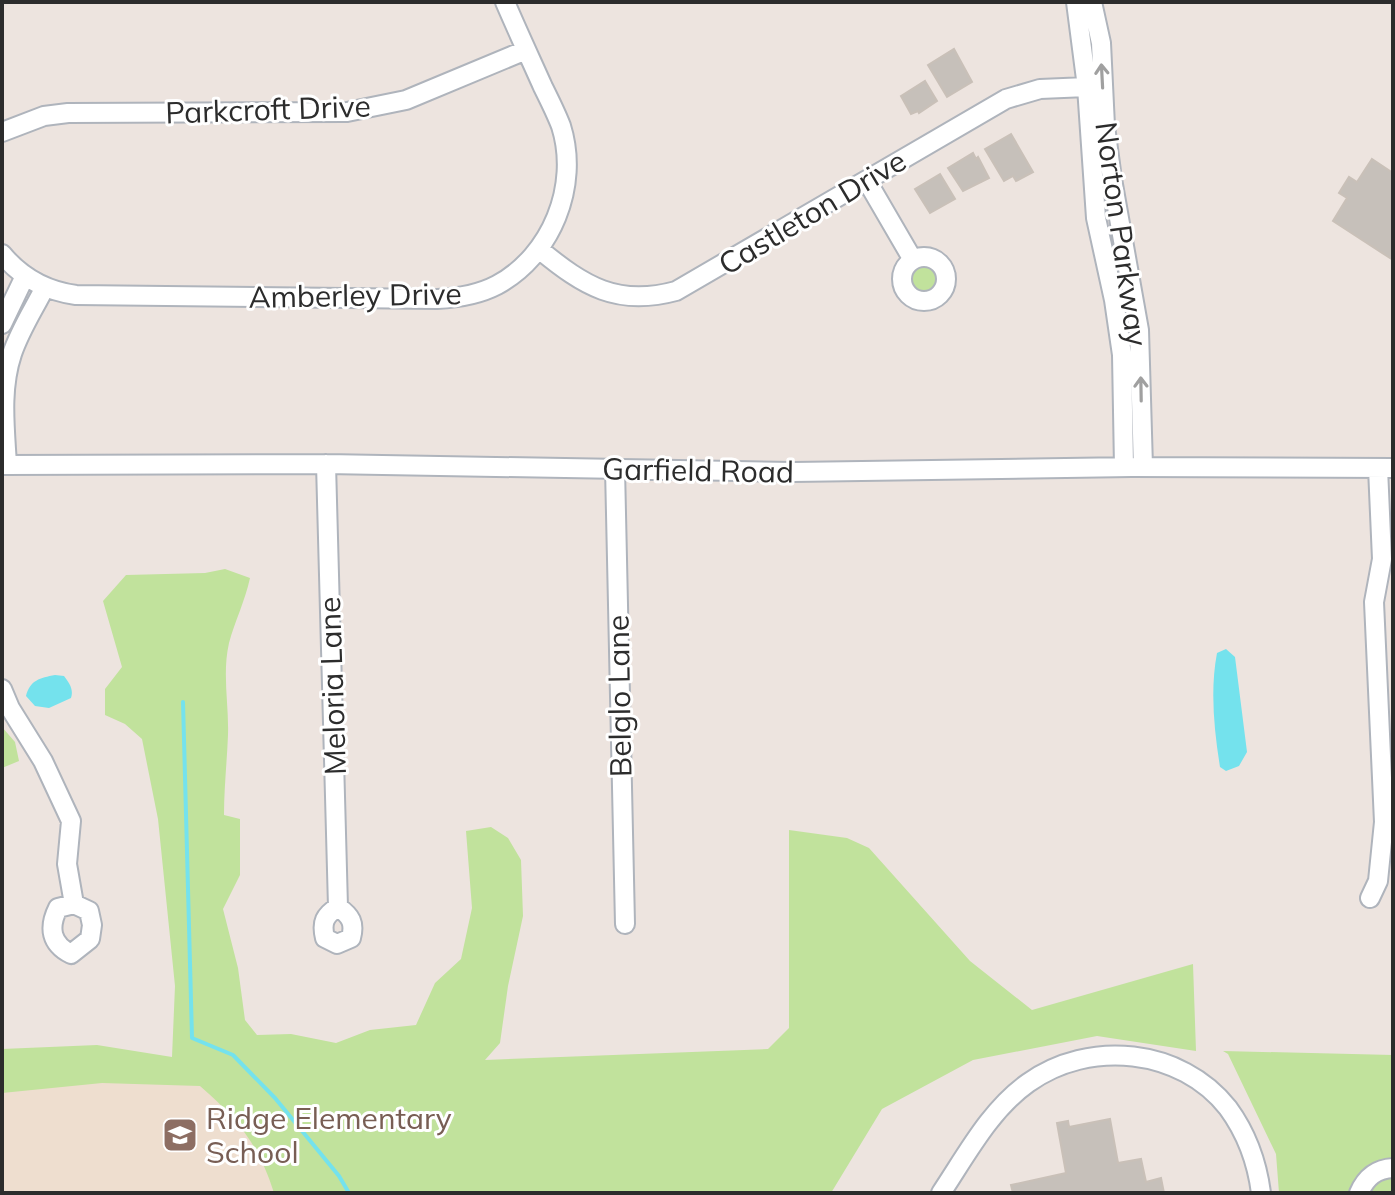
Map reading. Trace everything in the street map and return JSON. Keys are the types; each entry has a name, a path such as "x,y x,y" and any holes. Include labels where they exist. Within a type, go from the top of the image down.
{"street":[{"name":"Amberley Drive","path":"35,282 64,293 98,296 455,298 497,285 516,273 540,250 553,226 564,192 565,161 561,126 505,2"},
{"name":"Norton Parkway","path":"1076,2 1087,87 1096,218 1114,300 1133,467"},
{"name":"Norton Parkway","path":"1092,2 1101,43 1105,126 1112,179 1139,330 1133,467"},
{"name":"Parkcroft Drive","path":"2,132 44,116 68,113 316,114 378,108 443,87 526,50"},
{"name":"Castleton Drive","path":"540,250 578,280 601,291 625,296 660,295 684,288 1006,99 1040,89 1087,87"},
{"path":"867,181 913,260"},
{"path":"2,254 35,282"},
{"path":"2,324 35,282"},
{"path":"5,465 7,372 35,282"},
{"name":"Garfield Road","path":"5,465 326,464 793,472 1133,467 1386,468"},
{"name":"Meloria Lane","path":"326,464 338,907"},
{"name":"Belglo Lane","path":"615,468 625,924"},
{"path":"1370,898 1378,881 1384,822 1374,602 1382,559 1386,468"},
{"path":"2,689 10,708 43,761 71,821 67,864 74,904"},
{"path":"941,1193 978,1136 1008,1099 1052,1069 1104,1055 1143,1057 1176,1068 1211,1091 1226,1106 1248,1141 1261,1193"},
{"path":"1359,1193 1370,1176 1379,1170 1393,1168"}],"shaded area":[{"name":"Ridge Elementary School","path":"336,1066 376,1193 2,1193 2,1076"}],"green space":[{"path":"925,264 936,268 940,279 936,290 925,294 914,290 910,279 914,268"},
{"path":"225,569 250,578 229,643 226,666 228,735 224,815 240,819 240,875 223,909 238,968 245,1020 257,1035 291,1034 336,1043 370,1030 416,1025 435,983 461,959 472,908 466,831 491,827 508,838 521,860 523,916 500,1043 485,1060 768,1049 789,1028 789,830 847,838 869,848 970,961 1032,1010 1193,964 1196,1051 1097,1036 973,1060 882,1109 831,1193 274,1193 246,1134 200,1086 102,1083 2,1093 2,1049 97,1045 172,1057 175,986 158,819 142,739 125,724 105,715 105,689 122,667 103,601 126,575 205,573"},
{"path":"2,727 15,742 19,761 2,768"},
{"path":"1223,1051 1393,1055 1393,1193 1279,1193 1276,1154 1228,1054"}],"water":[{"path":"1226,649 1235,657 1247,752 1239,766 1226,771 1220,767 1213,695 1217,653"},
{"path":"55,675 64,676 71,689 71,698 49,708 35,706 26,696 30,686"}],"building":[{"path":"954,49 972,82 947,97 928,65"},
{"path":"925,81 937,101 919,113 911,114 901,96"},
{"path":"1011,134 1033,172 1016,181 1013,176 1004,181 985,149"},
{"path":"973,153 989,178 963,191 948,168"},
{"path":"1372,159 1393,173 1393,260 1333,221 1347,198 1339,193 1349,177 1357,182"},
{"path":"940,174 955,199 930,213 915,189"},
{"path":"1110,1119 1118,1163 1141,1159 1146,1182 1161,1178 1164,1193 1013,1193 1011,1185 1066,1173 1057,1123 1068,1121 1069,1127"}],"waterway":[{"path":"183,702 192,1038 233,1055 275,1098 339,1176 349,1193"}],"place":[{"name":"Ridge Elementary School","path":"180,1135"}]}
